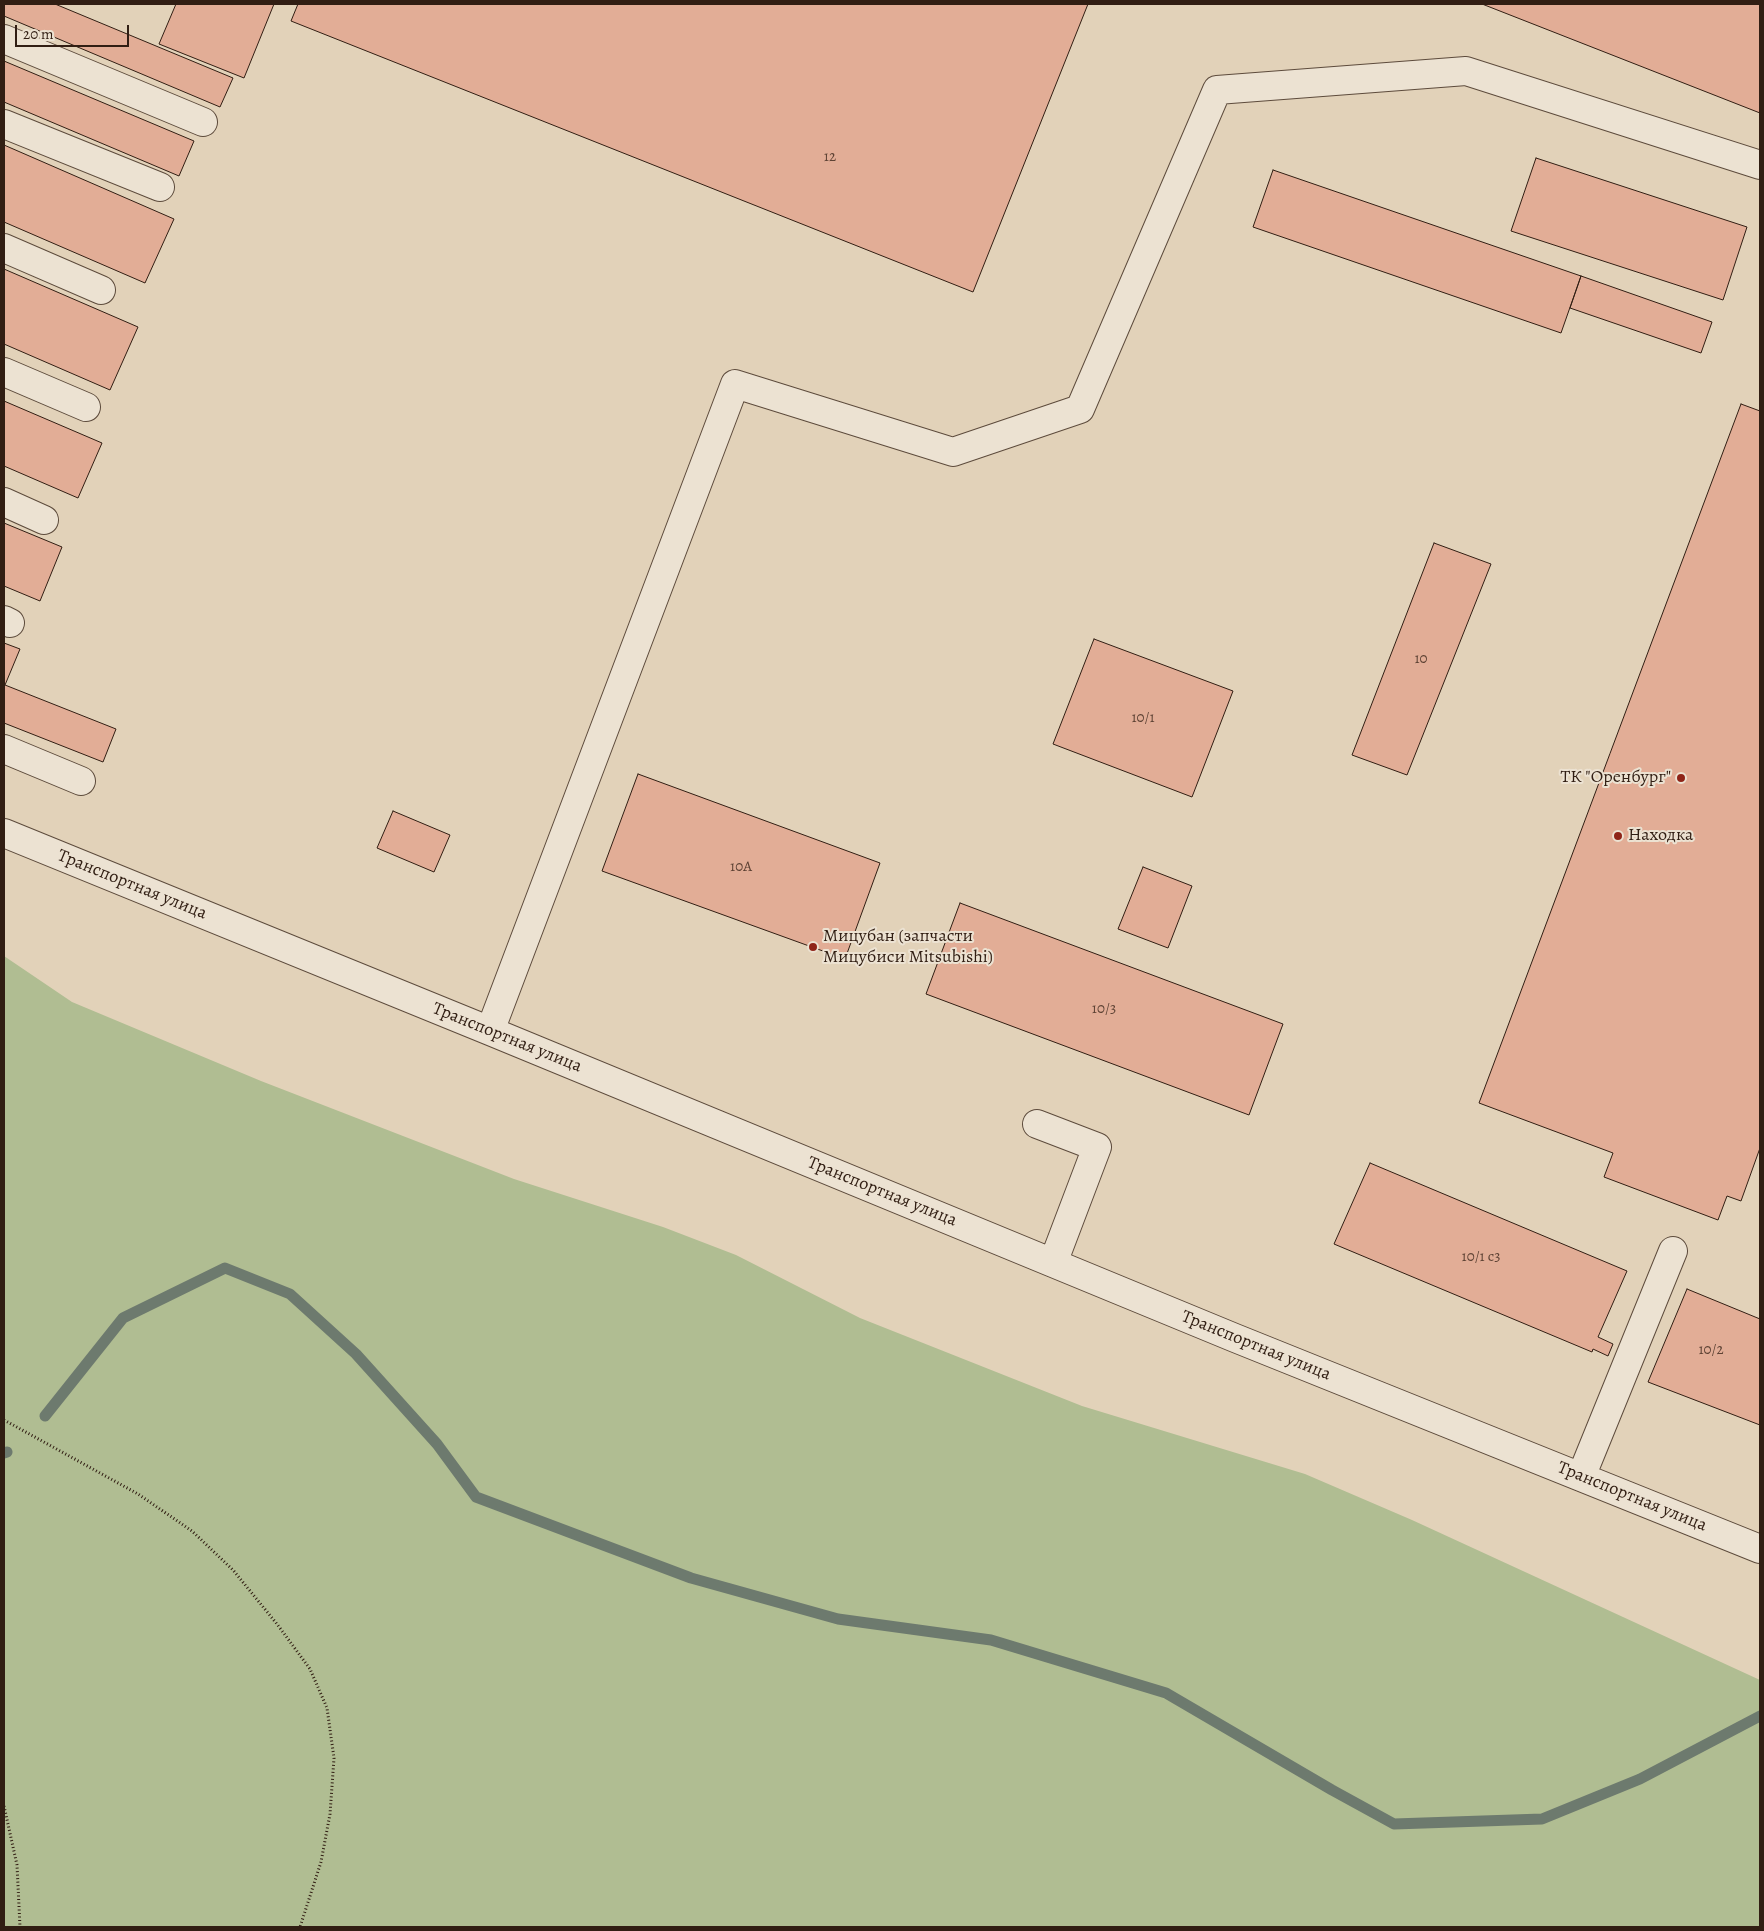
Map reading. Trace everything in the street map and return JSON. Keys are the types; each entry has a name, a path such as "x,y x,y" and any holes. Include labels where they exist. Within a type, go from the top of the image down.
{"street":[{"path":"4,39 203,122"},
{"path":"490,1031 735,384 953,452 1080,408 1217,90 1466,71 1760,165"},
{"path":"4,124 160,187"},
{"path":"4,248 101,290"},
{"path":"4,372 86,408"},
{"path":"4,502 44,520"},
{"path":"4,749 81,781"},
{"name":"Транспортная улица","path":"4,833 1052,1263 1760,1549"},
{"path":"1037,1124 1097,1147 1052,1263"},
{"path":"1581,1477 1674,1251"}],"path":[{"path":"4,1420 138,1494 192,1531 233,1570 277,1624 310,1669 327,1708 334,1758 330,1814 321,1862 300,1927"},
{"path":"4,1806 17,1865 20,1927"}],"green space":[{"path":"4,956 72,1002 261,1081 514,1179 663,1227 736,1255 860,1318 1082,1406 1305,1474 1412,1520 1760,1680 1760,1927 4,1927"}],"building":[{"path":"4,4 55,4 233,78 220,107 4,16"},
{"path":"176,4 274,4 244,78 159,44"},
{"path":"298,4 1088,4 973,292 291,21"},
{"path":"1482,4 1760,4 1760,113"},
{"path":"4,61 194,141 179,176 4,102"},
{"path":"4,145 174,219 145,283 4,222"},
{"path":"1536,158 1747,227 1723,300 1511,231"},
{"path":"1273,170 1581,276 1561,333 1253,227"},
{"path":"4,269 138,327 110,390 4,344"},
{"path":"1581,276 1712,322 1701,353 1570,308"},
{"path":"4,401 102,443 78,498 4,466"},
{"name":"ТК \"Оренбург\"","path":"1741,404 1760,411 1760,1148 1741,1201 1727,1196 1718,1220 1604,1177 1613,1153 1479,1103"},
{"path":"4,523 62,547 40,601 4,586"},
{"path":"1434,543 1491,564 1407,775 1352,755"},
{"path":"1094,639 1233,691 1192,797 1053,744"},
{"path":"4,643 20,649 5,685 116,729 103,762 4,723"},
{"path":"638,774 880,863 845,959 602,871"},
{"path":"393,811 450,835 434,872 377,848"},
{"path":"1143,867 1192,886 1168,948 1118,929"},
{"path":"960,903 1283,1024 1249,1115 926,994"},
{"path":"1370,1163 1627,1271 1598,1337 1613,1344 1608,1356 1593,1349 1592,1352 1334,1244"},
{"path":"1687,1289 1760,1319 1760,1425 1648,1382"}],"waterway":[{"path":"45,1416 123,1318 225,1268 290,1294 356,1354 437,1444 476,1497 691,1578 838,1619 991,1640 1166,1693 1394,1824 1542,1819 1640,1779 1760,1716"}],"place":[{"name":"ТК \"Оренбург\"","path":"1681,778"},
{"name":"Находка","path":"1618,836"},
{"name":"Мицубан (запчасти Мицубиси Mitsubishi)","path":"813,947"}]}
